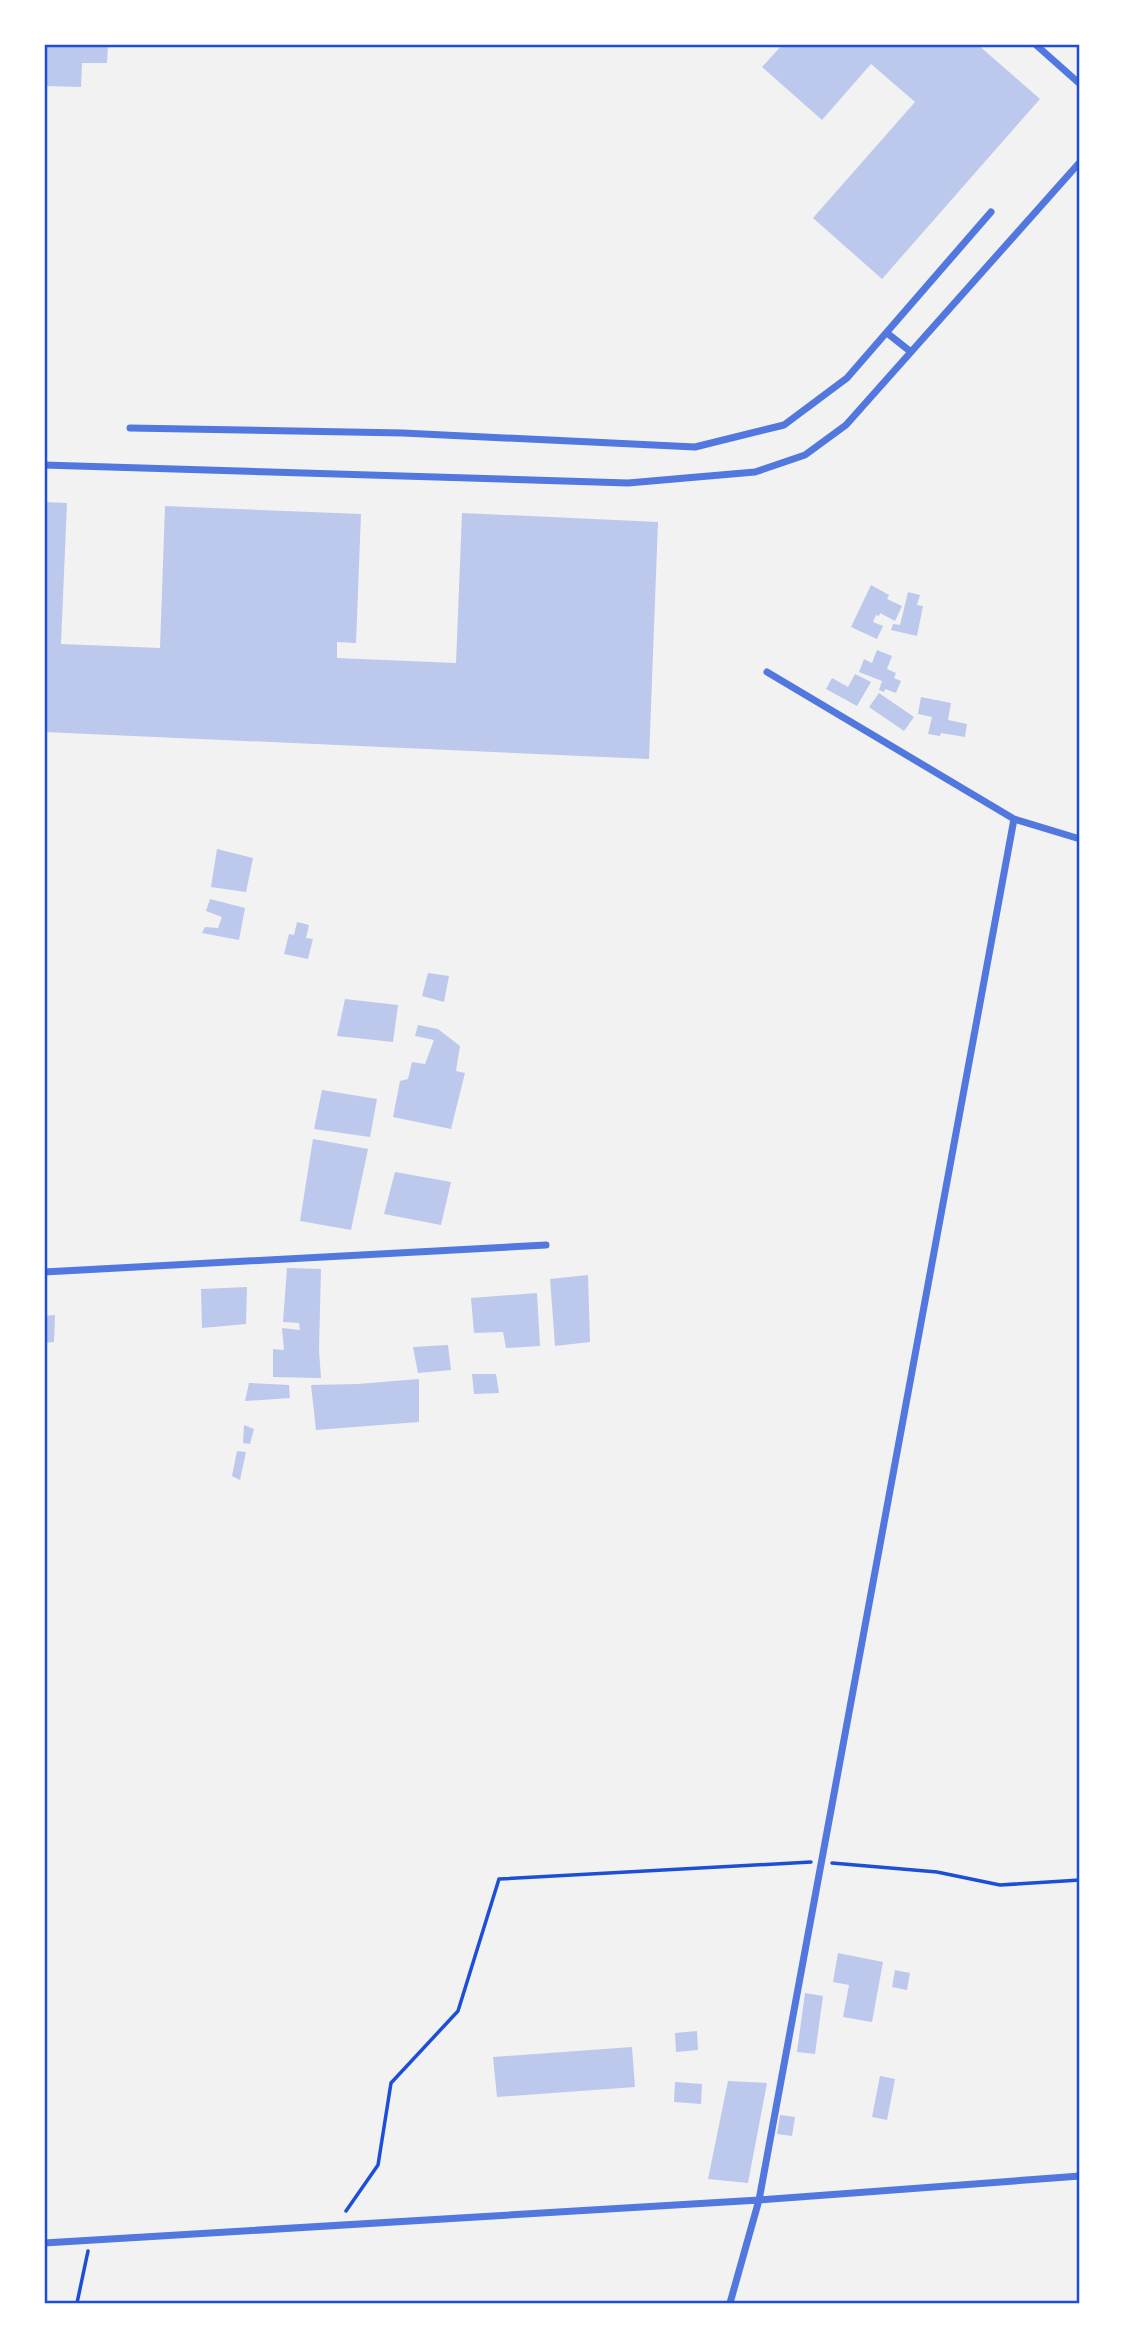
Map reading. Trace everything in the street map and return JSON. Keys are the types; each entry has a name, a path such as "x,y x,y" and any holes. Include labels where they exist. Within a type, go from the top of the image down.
{"street":[{"path":"1035,44 1080,84"},
{"path":"44,465 628,483 755,472 805,455 846,425 1080,162"},
{"path":"130,428 402,433 695,447 784,425 848,378 991,212"},
{"path":"887,333 911,352"},
{"path":"767,672 1014,819 1080,839"},
{"path":"730,2303 759,2200 1014,819"},
{"path":"44,1272 546,1245"},
{"path":"44,2243 759,2200 1080,2176"}],"path":[{"path":"336,2225 378,2165 391,2083 458,2011 499,1879 822,1862 937,1872 1000,1885 1080,1880"},
{"path":"77,2303 90,2240"}],"building":[{"path":"44,44 108,44 107,63 82,63 81,87 44,86"},
{"path":"783,44 977,44 1040,99 882,279 813,218 915,102 871,64 822,120 762,67"},
{"path":"44,502 67,503 61,644 160,648 165,506 361,514 356,643 337,642 337,658 456,663 462,513 658,522 649,759 44,732"},
{"path":"871,585 889,595 887,599 902,606 895,621 880,613 879,616 876,615 873,622 883,626 877,639 851,627"},
{"path":"908,592 920,595 917,605 923,606 917,636 891,630 893,624 900,625"},
{"path":"877,650 892,656 887,669 896,673 894,678 901,681 896,693 879,690 882,681 859,672 864,659 872,663"},
{"path":"855,674 871,682 857,706 826,689 832,678 848,687"},
{"path":"879,693 914,717 904,731 869,707"},
{"path":"921,697 951,703 948,720 967,724 965,737 928,734 932,717 918,714"},
{"path":"217,849 253,858 246,892 211,887"},
{"path":"210,899 245,908 239,940 202,933 205,927 218,928 222,917 206,911"},
{"path":"297,922 309,925 306,938 313,939 308,959 284,954 289,934 294,935"},
{"path":"428,973 449,976 444,1002 422,996"},
{"path":"345,999 398,1005 393,1042 337,1036"},
{"path":"418,1025 438,1029 460,1046 456,1071 465,1073 451,1129 393,1117 400,1081 408,1079 412,1062 425,1064 434,1040 415,1036"},
{"path":"322,1090 377,1099 370,1137 314,1129"},
{"path":"313,1139 368,1149 351,1230 300,1221"},
{"path":"395,1172 451,1182 441,1225 384,1214"},
{"path":"287,1268 321,1269 321,1378 273,1377 273,1349 284,1350 282,1328 300,1330 299,1323 283,1322"},
{"path":"588,1275 590,1342 555,1346 550,1279"},
{"path":"247,1287 246,1324 202,1328 201,1289"},
{"path":"537,1293 540,1346 506,1348 503,1332 474,1333 471,1298"},
{"path":"55,1315 54,1342 44,1343 44,1316"},
{"path":"448,1345 451,1370 418,1373 413,1347"},
{"path":"472,1374 496,1374 499,1393 474,1394"},
{"path":"419,1379 419,1422 316,1430 311,1385"},
{"path":"249,1383 289,1385 290,1398 245,1401"},
{"path":"244,1425 254,1429 250,1444 243,1443"},
{"path":"237,1451 246,1452 240,1480 232,1476"},
{"path":"838,1953 883,1962 872,2022 843,2017 849,1985 833,1982"},
{"path":"895,1970 910,1973 907,1990 892,1987"},
{"path":"805,1993 823,1996 815,2054 797,2052"},
{"path":"697,2031 698,2050 676,2052 675,2033"},
{"path":"632,2047 635,2087 497,2097 493,2057"},
{"path":"880,2076 895,2079 887,2120 872,2117"},
{"path":"728,2081 767,2083 748,2183 708,2179"},
{"path":"675,2082 702,2084 701,2104 674,2102"},
{"path":"780,2115 795,2117 792,2136 777,2134"}]}
